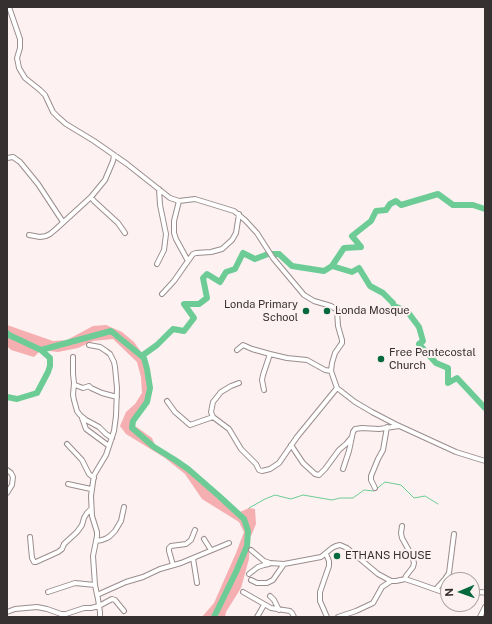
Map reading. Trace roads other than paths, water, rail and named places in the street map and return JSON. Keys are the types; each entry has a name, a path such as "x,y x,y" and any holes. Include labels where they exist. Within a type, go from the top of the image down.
{"street":[{"path":"9,7 20,39 20,48 17,60 19,68 23,75 40,90 54,112 66,124 127,164 170,198 179,201 196,198 228,208 239,214 257,233 273,258 304,295 314,301 331,306 336,310 342,343 333,358 331,371 337,388 343,394 366,409 400,426 456,452 485,461"},
{"path":"29,235 37,237 46,236 91,197 105,180 114,155"},
{"path":"7,158 13,157 20,162 38,184 63,222"},
{"path":"157,264 164,250 166,234 160,205 159,189"},
{"path":"91,197 118,223 125,233"},
{"path":"179,201 174,221 174,233 188,260"},
{"path":"162,294 174,281 193,254 222,249 232,240 236,233 239,214"},
{"path":"89,344 100,347 110,354 115,367 117,397 116,424 104,460 97,470 91,489 91,509 97,532 93,556 95,585 100,617"},
{"path":"237,350 243,345 261,352 287,358 307,360 325,370 331,371"},
{"path":"264,390 262,380 270,354"},
{"path":"73,357 73,395 77,411 82,417 101,428 112,438"},
{"path":"74,383 80,387 84,388 89,386 102,393 117,397"},
{"path":"239,383 226,389 216,398 211,409 213,417 229,429 241,449 256,464 259,470 266,470 277,465 281,461 291,445 337,388"},
{"path":"167,401 175,412 190,425 213,417"},
{"path":"82,417 86,429 109,446"},
{"path":"343,469 355,429 379,429 400,426"},
{"path":"375,488 371,480 371,476 383,450 386,427"},
{"path":"291,445 303,463 315,474 319,474 352,437"},
{"path":"67,444 82,460 89,474 94,478"},
{"path":"7,470 11,473 12,485 7,493"},
{"path":"68,484 91,489"},
{"path":"96,541 107,538 115,531 121,521 124,507"},
{"path":"30,537 32,558 34,562 36,562 62,549 64,544 77,532 87,513 91,509"},
{"path":"402,526 402,538 412,556 414,563 405,579"},
{"path":"173,565 169,548 171,546 186,544 191,540 195,530"},
{"path":"436,589 448,573 454,534"},
{"path":"204,539 211,550"},
{"path":"97,594 160,569 193,558 228,543"},
{"path":"249,574 264,564 284,564 321,557 336,546 340,545 347,548 378,574 391,581 405,579 440,591"},
{"path":"251,550 270,564"},
{"path":"326,554 329,561 329,566 320,592 320,601 327,617"},
{"path":"193,558 197,582"},
{"path":"251,580 256,583 267,583 273,580 284,564"},
{"path":"338,617 373,603 382,587 391,581"},
{"path":"48,592 75,583 95,585"},
{"path":"243,592 271,608 290,611 294,617"},
{"path":"270,596 280,610"},
{"path":"7,612 15,609 36,607 66,614 84,608 99,606 112,599 115,600 124,611"},
{"path":"256,617 264,605"},
{"path":"480,617 485,607"}],"waterway":[{"path":"143,355 157,345 173,329 184,331 194,318 184,304 199,304 207,298 203,278 207,274 220,282 226,272 235,269 243,253 255,259 268,254 279,254 292,266 324,271 332,266 344,248 361,247 352,236 371,221 376,211 386,210 390,204 396,201 401,205 438,194 453,205 473,205 485,209"},
{"path":"332,266 352,272 359,268 370,286 383,293 394,306 407,311 419,327 423,341 419,344 436,363 448,368 448,383 457,378 485,408"},
{"path":"7,333 41,350 111,331 144,358 150,388 147,402 133,421 132,428 154,447 188,469 219,496 244,519 248,531 247,546 214,617"},
{"path":"7,397 17,399 37,393 50,366 50,358 41,350"},
{"path":"249,508 275,495 291,499 303,495 332,500 340,498 353,498 364,490 374,491 385,482 401,485 414,498 425,496 438,504"}],"place":[{"name":"Londa Primary School","path":"306,311"},
{"name":"Londa Mosque","path":"327,311"},
{"name":"Free Pentecostal Church","path":"381,359"},
{"name":"ETHANS HOUSE","path":"337,556"}]}
